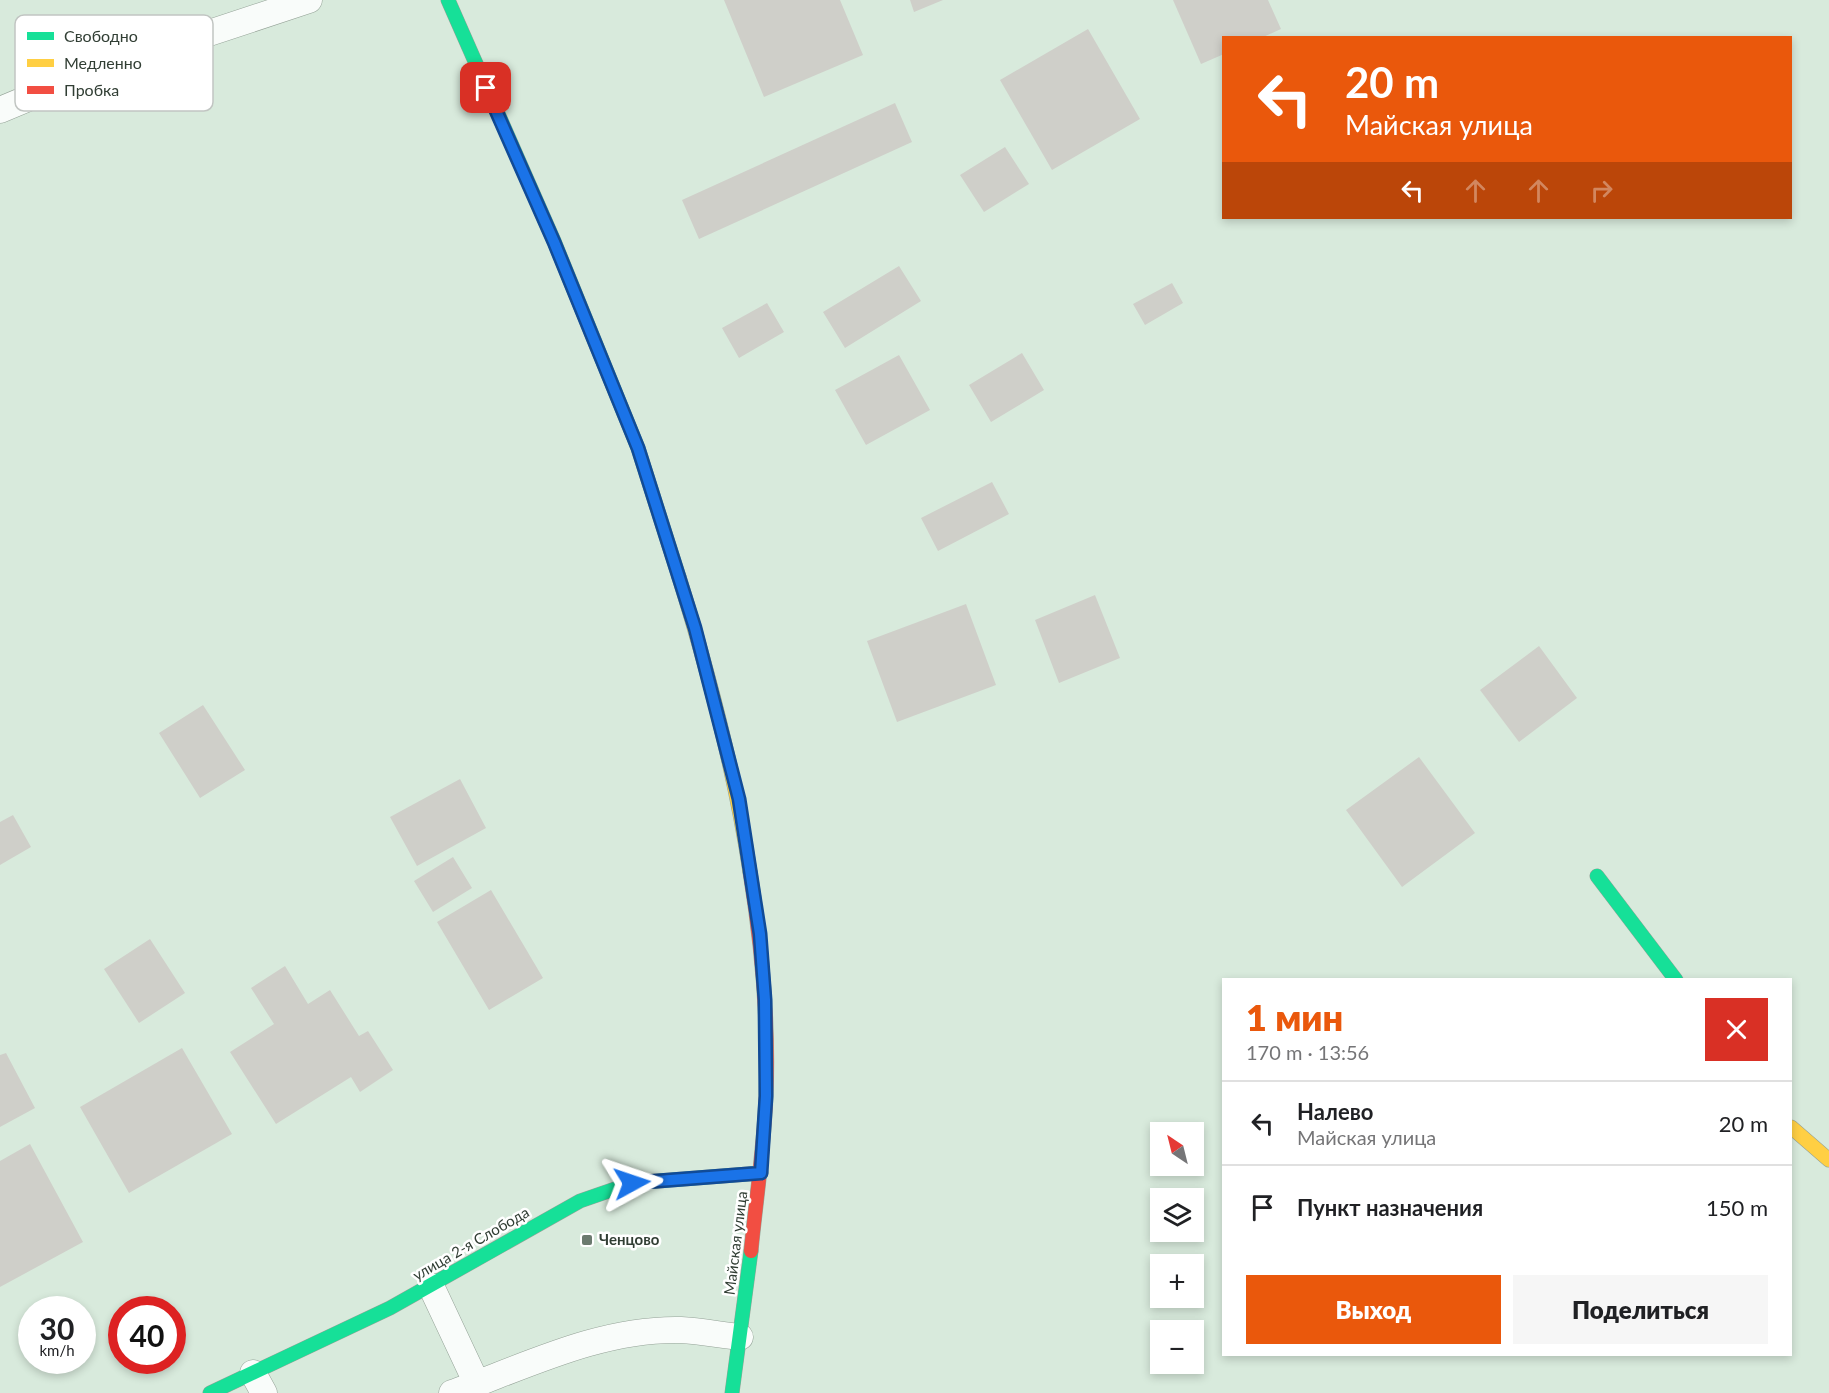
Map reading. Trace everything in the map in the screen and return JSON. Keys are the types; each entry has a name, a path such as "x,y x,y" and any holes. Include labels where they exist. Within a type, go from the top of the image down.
{"street":[{"name":"Майская улица","path":"448,0 554,242 638,448 695,628 739,799 760,934 765,1000 766,1075 761,1173 732,1393"},
{"path":"1597,876 1674,978"},
{"path":"1792,1128 1829,1160"},
{"name":"улица 2-я Слобода","path":"210,1393 258,1383 580,1201 632,1183 761,1173"}],"lane":[{"path":"213,32 309,0"},
{"path":"0,110 15,104"},
{"path":"431,1286 477,1384"},
{"path":"452,1393 569,1347 635,1334 681,1330 740,1337"}],"building":[{"path":"724,0 840,0 863,55 764,97"},
{"path":"910,0 943,0 914,12"},
{"path":"1173,0 1268,0 1281,29 1265,36 1222,36 1222,55 1201,64"},
{"path":"1088,29 1140,119 1052,170 1000,80"},
{"path":"895,103 912,142 699,239 682,200"},
{"path":"1005,147 1029,184 984,212 960,175"},
{"path":"899,266 921,301 845,348 823,312"},
{"path":"1172,283 1183,303 1145,325 1133,304"},
{"path":"767,303 784,332 739,358 722,328"},
{"path":"1022,353 1044,390 991,422 969,385"},
{"path":"899,355 930,410 866,445 835,390"},
{"path":"992,482 1009,514 938,551 921,518"},
{"path":"1095,595 1120,658 1059,683 1035,620"},
{"path":"966,604 996,685 897,722 867,641"},
{"path":"1539,646 1577,698 1519,742 1480,690"},
{"path":"203,705 245,770 200,798 159,733"},
{"path":"1419,757 1475,833 1402,887 1346,810"},
{"path":"460,779 486,828 417,866 390,817"},
{"path":"13,815 31,847 0,865 0,822"},
{"path":"453,857 472,888 433,912 414,881"},
{"path":"491,890 543,978 489,1010 437,922"},
{"path":"150,939 185,993 139,1023 104,969"},
{"path":"285,966 308,1004 330,990 359,1036 368,1031 393,1070 360,1092 351,1077 276,1124 230,1052 274,1024 251,988"},
{"path":"182,1048 232,1134 129,1193 80,1107"},
{"path":"6,1053 35,1108 0,1127 0,1055"},
{"path":"30,1144 83,1242 0,1287 0,1161"}],"traffic: fast":[{"path":"448,0 554,241 638,448 679,577"},
{"path":"1597,876 1674,978"},
{"path":"210,1393 390,1308 580,1201 632,1183 761,1173"},
{"path":"732,1393 751,1251"}],"traffic: slow":[{"path":"679,577 720,723 737,797 750,872"},
{"path":"1792,1128 1829,1160"}],"traffic: jam":[{"path":"750,872 764,984 767,1068 764,1135 751,1251"}],"place":[{"name":"Ченцово","path":"587,1240"}],"route":[{"path":"486,88 554,242 638,448 695,628 739,799 760,934 765,1000 766,1077 761,1173 632,1183"}]}
